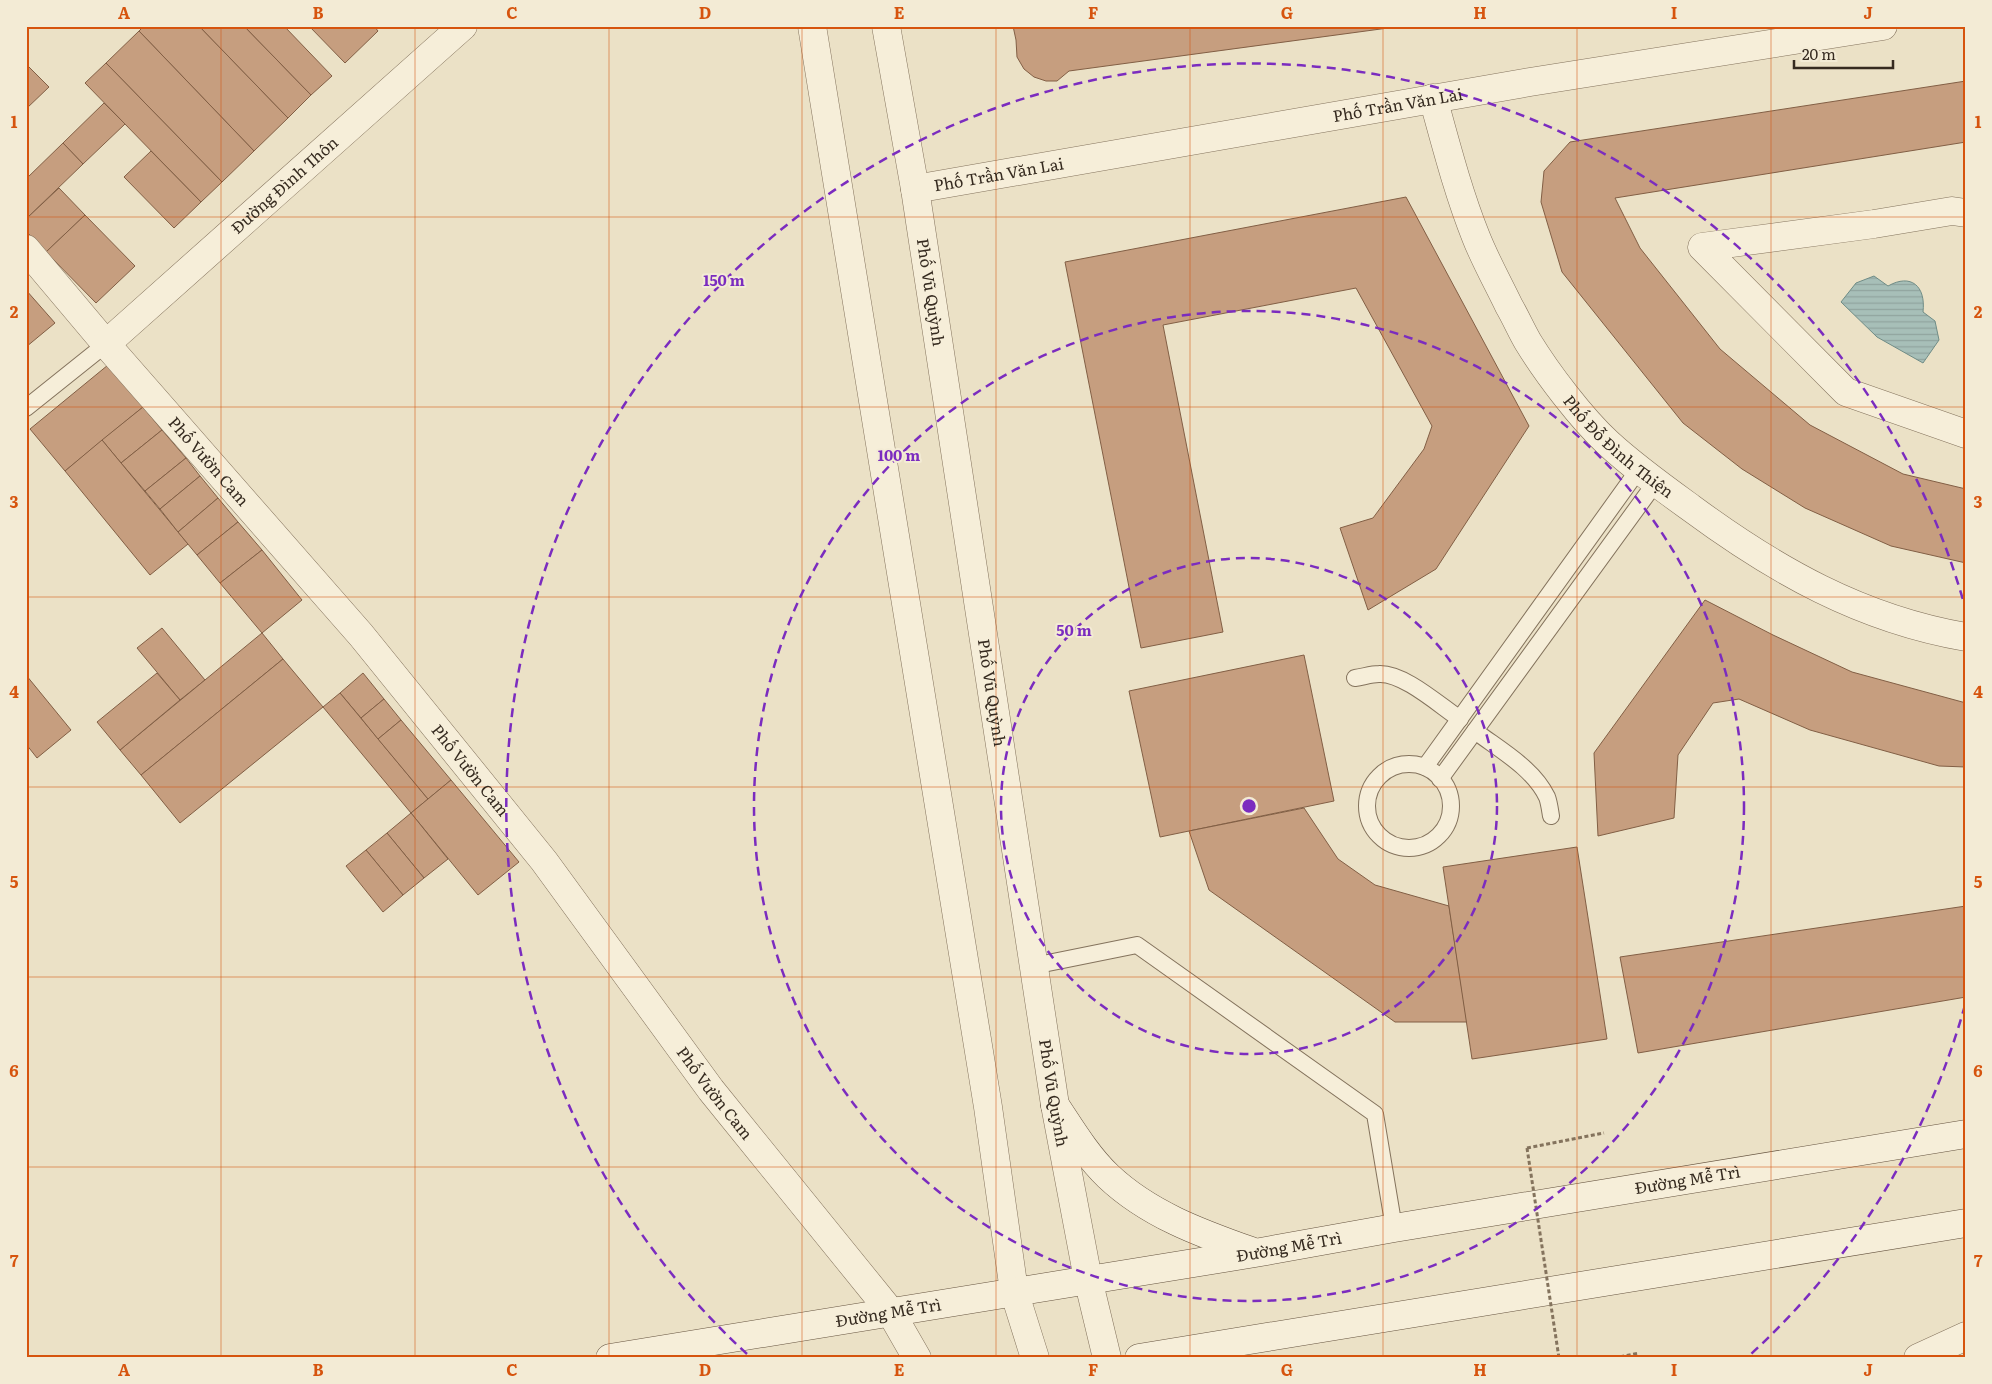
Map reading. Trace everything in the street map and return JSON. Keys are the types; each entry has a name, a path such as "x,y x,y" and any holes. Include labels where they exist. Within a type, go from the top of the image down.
{"street":[{"name":"Đường Đình Thôn","path":"106,344 463,26"},
{"path":"812,26 985,1088 1014,1291 1035,1358"},
{"name":"Phố Vũ Quỳnh","path":"886,26 915,189 1055,1105 1088,1279 1107,1358"},
{"name":"Phố Trần Văn Lai","path":"915,189 1433,98 1883,26"},
{"name":"Phố Đỗ Đình Thiện","path":"1433,98 1458,187 1476,238 1528,342 1569,398 1600,435 1647,476 1758,555 1806,583 1858,607 1902,622 1966,637"},
{"path":"1966,213 1952,211 1874,224 1702,247 1846,392 1966,434"},
{"name":"Phố Vườn Cam","path":"26,249 106,344 361,635 520,831 544,861 711,1090 890,1311 917,1358"},
{"path":"1055,1105 1086,1150 1102,1169 1131,1194 1160,1214 1204,1234 1255,1253"},
{"name":"Đường Mễ Trì","path":"610,1358 1255,1253 1394,1228 1966,1134"},
{"path":"1139,1358 1244,1349 1966,1223"},
{"path":"1918,1358 1966,1336"}],"lane":[{"path":"26,408 106,344"},
{"path":"1425,767 1647,476"},
{"path":"1440,779 1476,731 1647,476"},
{"path":"1356,678 1378,674 1392,676 1407,683 1460,719"},
{"path":"1476,731 1523,767 1537,781 1548,798 1551,816"},
{"path":"1411,764 1425,767 1440,779 1450,798 1447,825 1438,836 1426,844 1413,848 1399,847 1386,841 1375,832 1369,819 1366,805 1372,785 1386,770 1398,765 1411,764"},
{"path":"1033,966 1137,945 1375,1114 1394,1228"}],"path":[{"path":"1559,1358 1528,1148 1604,1134"},
{"path":"1614,1358 1639,1353"}],"water":[{"path":"1874,276 1888,286 1904,281 1915,284 1919,289 1922,295 1923,312 1935,321 1939,340 1923,363 1877,337 1841,302 1856,283"}],"building":[{"path":"144,26 199,26 288,118 254,151 139,31"},
{"path":"199,26 244,26 311,95 288,118"},
{"path":"244,26 284,26 332,76 311,95"},
{"path":"309,26 374,26 378,31 345,63"},
{"path":"1013,26 1403,26 1069,71 1057,81 1046,81 1034,77 1024,69 1017,57"},
{"path":"139,31 254,151 222,182 106,63"},
{"path":"106,63 222,182 201,202 85,83"},
{"path":"26,64 49,87 26,109"},
{"path":"1966,81 1966,142 1615,198 1640,248 1720,349 1810,425 1903,474 1966,489 1966,563 1891,546 1805,508 1742,469 1683,423 1562,272 1541,202 1544,171 1570,142"},
{"path":"104,103 125,124 83,164 63,143"},
{"path":"63,143 83,164 26,219 26,179"},
{"path":"151,151 201,202 174,228 124,177"},
{"path":"59,188 85,215 46,252 26,231 26,219"},
{"path":"1406,197 1529,426 1436,569 1368,610 1340,528 1373,518 1424,449 1432,426 1356,288 1163,325 1223,632 1141,648 1065,262"},
{"path":"85,215 135,266 96,303 46,252"},
{"path":"26,290 55,323 26,347"},
{"path":"108,365 143,407 65,471 30,429"},
{"path":"143,407 162,430 121,463 102,440"},
{"path":"162,430 186,458 145,491 121,463"},
{"path":"102,440 188,544 150,575 65,471"},
{"path":"186,458 200,476 160,509 145,491"},
{"path":"200,476 218,498 178,532 160,509"},
{"path":"218,498 238,522 197,555 178,532"},
{"path":"238,522 262,550 220,583 197,555"},
{"path":"262,550 302,600 262,633 220,583"},
{"path":"1705,600 1773,635 1852,672 1966,703 1966,767 1939,766 1810,730 1739,699 1713,703 1678,755 1674,818 1598,836 1594,753"},
{"path":"162,628 205,680 180,700 137,648"},
{"path":"262,633 283,659 141,775 120,750"},
{"path":"1304,655 1334,801 1160,837 1129,691"},
{"path":"283,659 323,707 180,823 141,775"},
{"path":"157,673 180,700 120,750 97,722"},
{"path":"363,673 384,699 361,718 340,693"},
{"path":"26,675 71,730 37,758 26,744"},
{"path":"340,693 428,799 411,813 323,707"},
{"path":"384,699 401,720 378,739 361,718"},
{"path":"401,720 451,780 428,799 378,739"},
{"path":"451,780 519,862 478,895 411,813"},
{"path":"1304,808 1338,859 1375,885 1449,906 1467,1022 1395,1022 1209,890 1189,831"},
{"path":"411,813 448,859 424,878 387,833"},
{"path":"387,833 424,878 403,895 366,850"},
{"path":"1577,847 1607,1039 1472,1059 1443,867"},
{"path":"366,850 403,895 383,912 346,866"},
{"path":"1966,906 1966,997 1638,1053 1620,957"}]}
